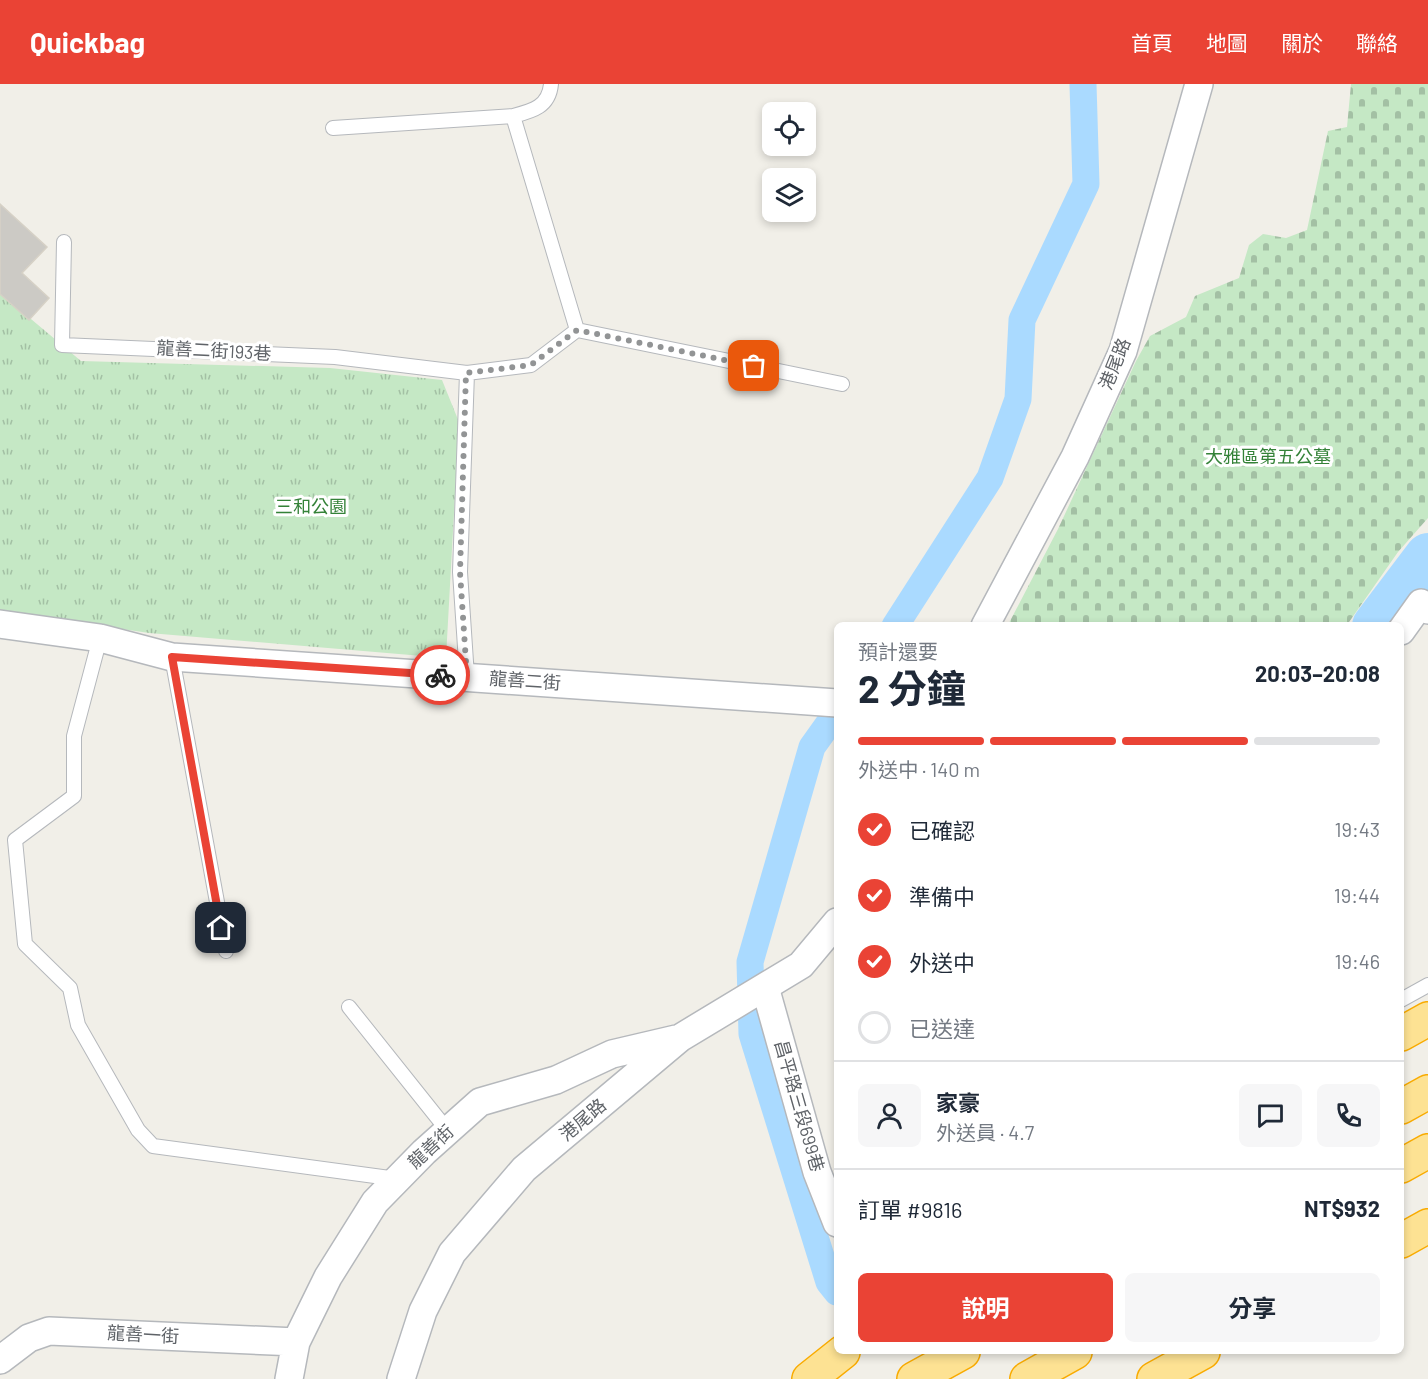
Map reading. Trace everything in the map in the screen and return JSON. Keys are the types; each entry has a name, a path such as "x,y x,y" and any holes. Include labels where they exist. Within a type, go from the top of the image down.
{"highway":[{"path":"1404,1032 1428,1018"},
{"path":"1404,1105 1428,1092"},
{"path":"1404,1164 1428,1151"},
{"path":"1404,1239 1428,1226"},
{"path":"809,1379 840,1354"},
{"path":"914,1379 959,1354"},
{"path":"1027,1379 1071,1354"},
{"path":"1154,1379 1199,1354"}],"street":[{"name":"港尾路","path":"987,622 1075,456 1123,351 1199,84"},
{"path":"1404,628 1426,602"},
{"name":"龍善二街","path":"0,624 100,638 172,657 834,703"},
{"name":"港尾路","path":"401,1379 423,1311 452,1253 524,1169 680,1038 801,965 834,926"},
{"name":"昌平路三段699巷","path":"756,993 834,1215"},
{"name":"龍善街","path":"289,1379 296,1342 334,1267 375,1202 480,1102 556,1080 612,1054 680,1038"},
{"name":"龍善一街","path":"0,1360 28,1338 49,1331 296,1342"}],"lane":[{"path":"333,128 513,116 537,110 550,92 551,84"},
{"path":"513,116 577,330 842,384"},
{"name":"龍善二街193巷","path":"64,242 62,345 335,357 466,373 531,365 577,330"},
{"path":"466,373 460,572 467,677"},
{"path":"100,638 74,736 74,796 15,840 25,944 70,988 78,1025 138,1130 153,1146 397,1179"},
{"path":"172,657 226,951"},
{"path":"1404,998 1428,985"},
{"path":"349,1007 448,1131"}],"green space":[{"name":"大雅區第五公墓","path":"1351,84 1428,84 1428,518 1398,552 1349,622 1010,622 1058,529 1136,361 1150,336 1186,317 1195,296 1239,278 1249,245 1263,234 1286,238 1307,230 1328,131 1347,127"},
{"name":"三和公園","path":"0,293 81,361 330,368 442,380 459,422 446,658 149,633 0,611"}],"building":[{"path":"0,204 47,247 22,273 49,298 29,320 0,294"}],"waterway":[{"path":"898,622 990,478 1018,399 1022,320 1086,184 1083,84"},
{"path":"1378,622 1428,556"},
{"path":"834,716 812,747 750,962 752,1034 829,1282 834,1288"}],"way so far":[{"path":"440,675 467,677 460,572 466,373 531,365 577,330 754,366"}],"route":[{"path":"221,928 172,657 440,675"}]}
